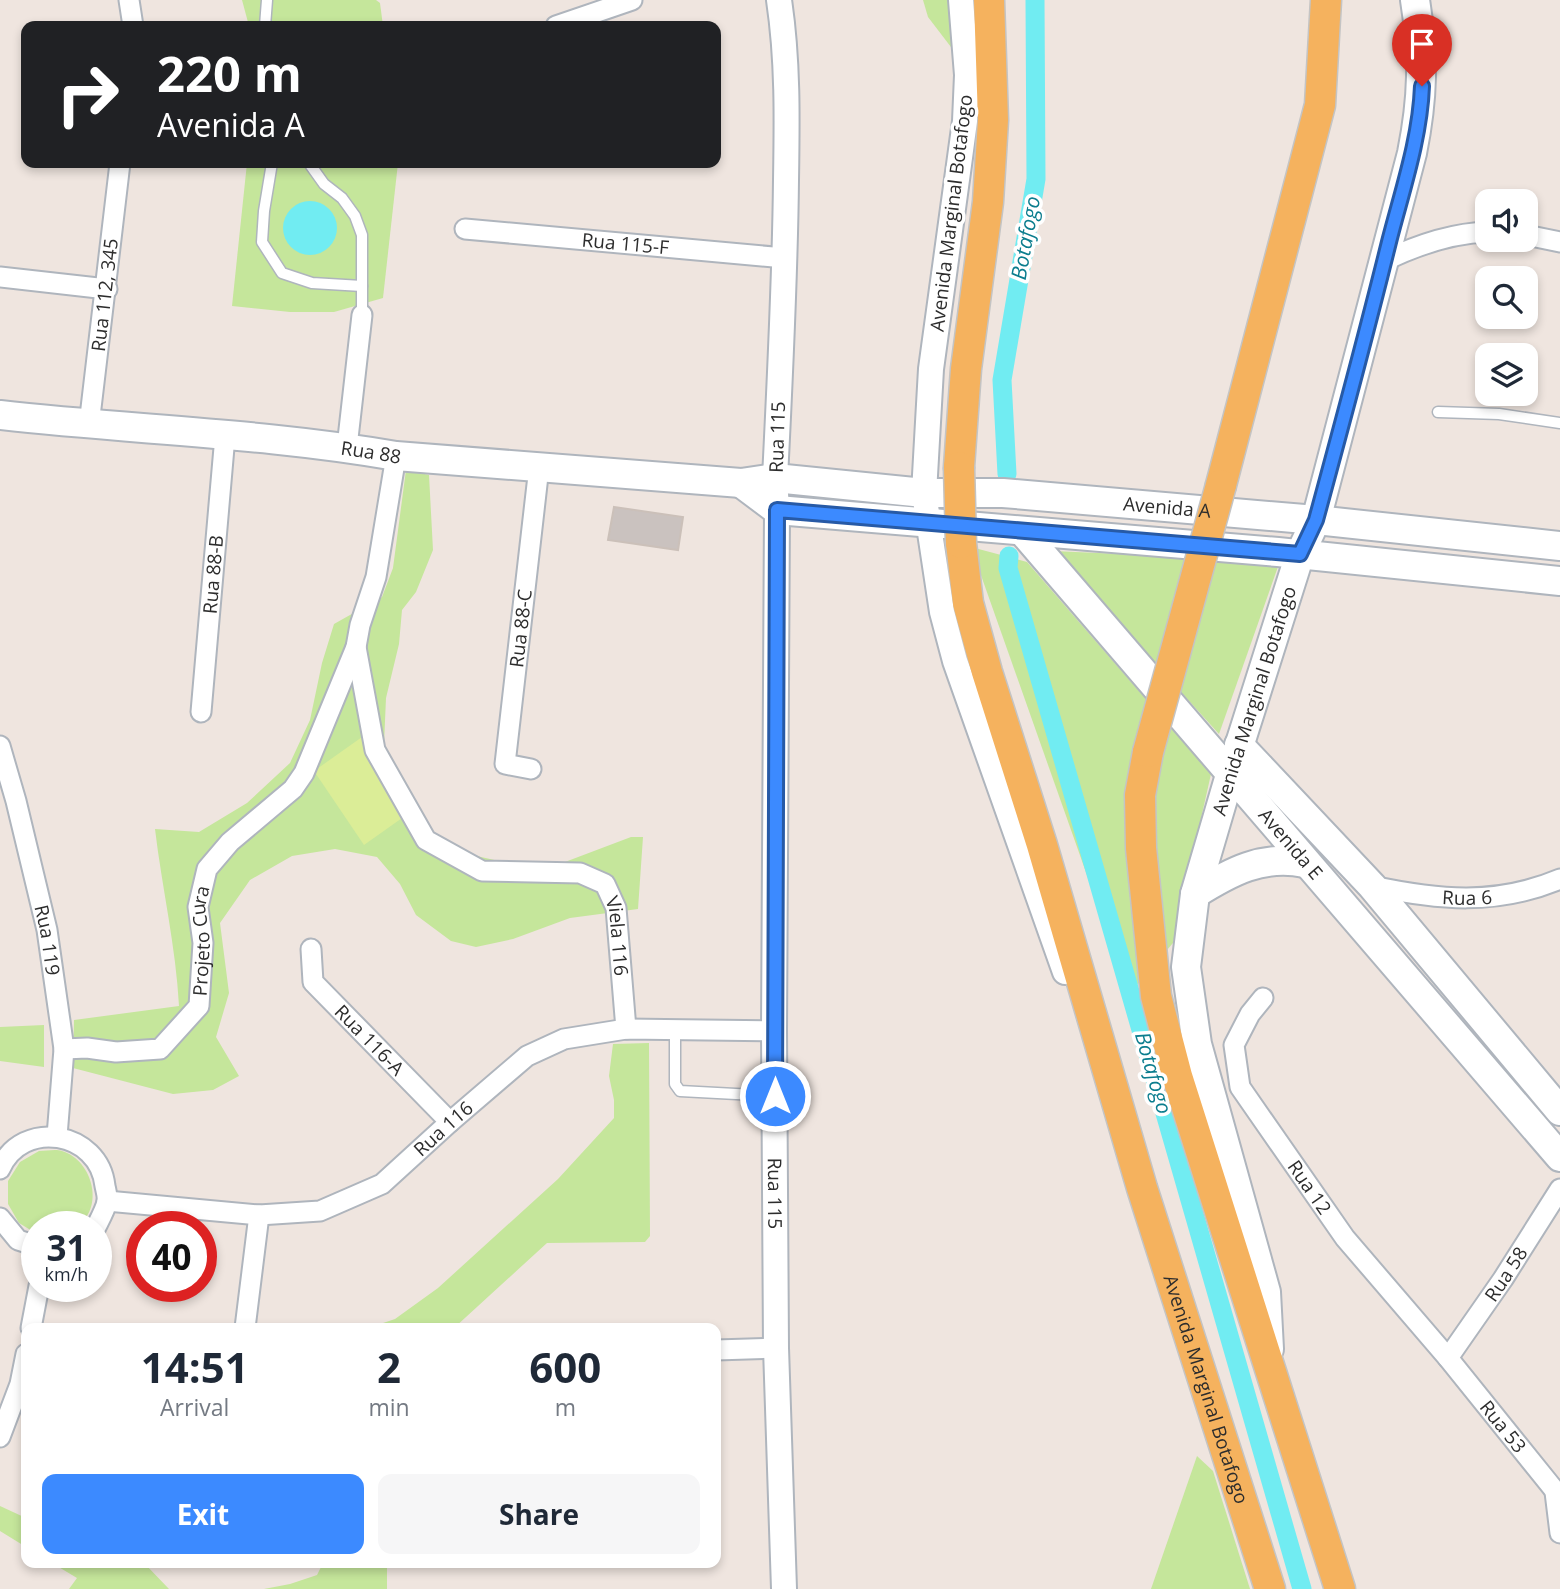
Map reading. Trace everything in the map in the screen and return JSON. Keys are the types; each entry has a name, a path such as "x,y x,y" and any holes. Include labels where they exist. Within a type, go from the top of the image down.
{"main road":[{"name":"Avenida Marginal Botafogo","path":"989,0 992,120 988,202 966,369 959,467 961,543 968,603 1142,1188 1269,1589"},
{"name":"Avenida Marginal Botafogo","path":"1326,0 1320,105 1148,752 1140,795 1141,848 1156,996 1177,1076 1340,1589"},
{"name":"Avenida Marginal Botafogo","path":"1270,1362 1266,1292 1197,1044 1186,967 1195,894 1300,554 1316,520 1412,153 1421,107 1422,65 1415,0"},
{"name":"Rua 88","path":"0,415 347,447 396,456 741,483 775,478"},
{"name":"Avenida A","path":"775,478 924,493 1003,493 1316,520 1560,546"},
{"path":"741,483 777,510"},
{"name":"Avenida A","path":"777,510 1300,554 1560,581"},
{"name":"Avenida E","path":"1023,532 1305,863 1558,1152"},
{"name":"Avenida E","path":"1239,745 1372,886 1560,1111"},
{"path":"1195,894 1227,874 1254,863 1286,859 1305,863"}],"street":[{"path":"128,0 132,21"},
{"path":"571,21 632,0"},
{"name":"Rua 115","path":"779,0 786,56 785,258 775,478 774,1031 776,1348 784,1589"},
{"name":"Avenida Marginal Botafogo","path":"961,0 967,75 965,121 931,369 924,493 942,612 955,661 1142,1188"},
{"name":"Rua 112, 345","path":"89,425 119,168"},
{"name":"Rua 115-F","path":"465,229 785,258"},
{"path":"1384,261 1412,247 1475,232"},
{"path":"1538,237 1560,242"},
{"path":"0,277 107,289"},
{"path":"347,447 362,315"},
{"name":"Rua 88-B","path":"201,712 225,436"},
{"name":"Projeto Cura","path":"64,1049 87,1048 116,1052 160,1049 199,1006 203,943 198,907 208,869 230,842 293,789 304,773 356,647 360,625 376,577 396,456"},
{"name":"Rua 88-C","path":"531,769 505,764 539,467"},
{"name":"Projeto Cura","path":"356,647 376,750 426,840 482,871"},
{"name":"Rua 119","path":"0,746 8,804 47,930 64,1049 57,1136"},
{"name":"Viela 116","path":"482,871 580,873 605,884 616,908 626,1029"},
{"name":"Rua 6","path":"1372,886 1423,897 1476,899 1535,890 1560,879"},
{"name":"Rua 116-A","path":"311,948 313,982 450,1122"},
{"name":"Rua 12","path":"1263,998 1250,1014 1234,1045 1240,1087 1345,1238 1448,1358"},
{"name":"Rua 116","path":"107,1200 259,1215 320,1211 382,1185 527,1056 564,1039 626,1029 774,1031"},
{"path":"0,1170 5,1158 28,1140 57,1136 85,1147 104,1171 107,1200 103,1211"},
{"name":"Rua 58","path":"1448,1358 1503,1279 1560,1189"},
{"path":"246,1323 259,1215"},
{"path":"0,1218 21,1241"},
{"path":"32,1323 36,1302"},
{"path":"721,1350 776,1348"},
{"name":"Rua 53","path":"1448,1358 1558,1494"},
{"path":"0,1437 21,1379"},
{"path":"1558,1494 1560,1533"}],"lane":[{"path":"265,21 267,0"},
{"path":"271,168 262,242 282,273 312,283 362,286"},
{"path":"313,168 324,184 342,198 355,216 362,235 362,315"},
{"path":"1438,412 1499,414 1560,423"},
{"path":"675,1030 675,1084 680,1091 775,1096"}],"green space":[{"path":"242,0 376,0 380,3 382,21 248,21"},
{"path":"923,0 950,0 954,51 928,17"},
{"path":"246,168 397,168 383,298 334,312 290,312 232,306"},
{"path":"406,470 429,475 433,550 416,592 402,610 399,644 386,698 384,744 400,794 441,848 521,866 557,865 631,837 643,837 638,909 570,918 513,939 476,947 451,941 416,915 400,884 377,857 335,849 292,856 250,880 220,923 229,993 216,1037 239,1076 213,1090 173,1094 73,1068 74,1020 179,1006 155,829 199,832 247,803 290,763 310,720 322,663 334,624 382,597 393,568"},
{"path":"971,547 1027,562 1211,774 1173,943 1129,994"},
{"path":"1053,551 1280,561 1219,734"},
{"path":"362,737 412,811 364,845 314,771"},
{"path":"44,1025 44,1067 0,1061 0,1027"},
{"path":"649,1043 650,1236 645,1242 547,1243 459,1323 383,1323 395,1319 438,1288 558,1179 614,1118 614,1100 609,1076 613,1044"},
{"path":"60,1150 73,1156 88,1175 92,1186 93,1198 89,1211 21,1211 21,1224 19,1223 8,1204 8,1181 20,1162 39,1151"},
{"path":"1197,1456 1213,1471 1250,1589 1151,1589"},
{"path":"0,1506 21,1516 21,1544 0,1531"},
{"path":"60,1568 149,1568 169,1589 69,1589 77,1578"},
{"path":"320,1568 387,1568 387,1589 264,1589 317,1575"}],"water":[{"path":"310,201 329,209 337,228 329,247 310,255 291,247 283,228 291,209"}],"building":[{"path":"614,507 683,517 678,550 608,540"}],"waterway":[{"name":"Botafogo","path":"1007,474 1002,380 1036,179 1035,0"},
{"name":"Botafogo","path":"1009,556 1008,568 1302,1589"}],"route":[{"path":"775,1096 777,510 1300,554 1316,520 1384,261 1412,153 1421,107 1422,86"}]}
